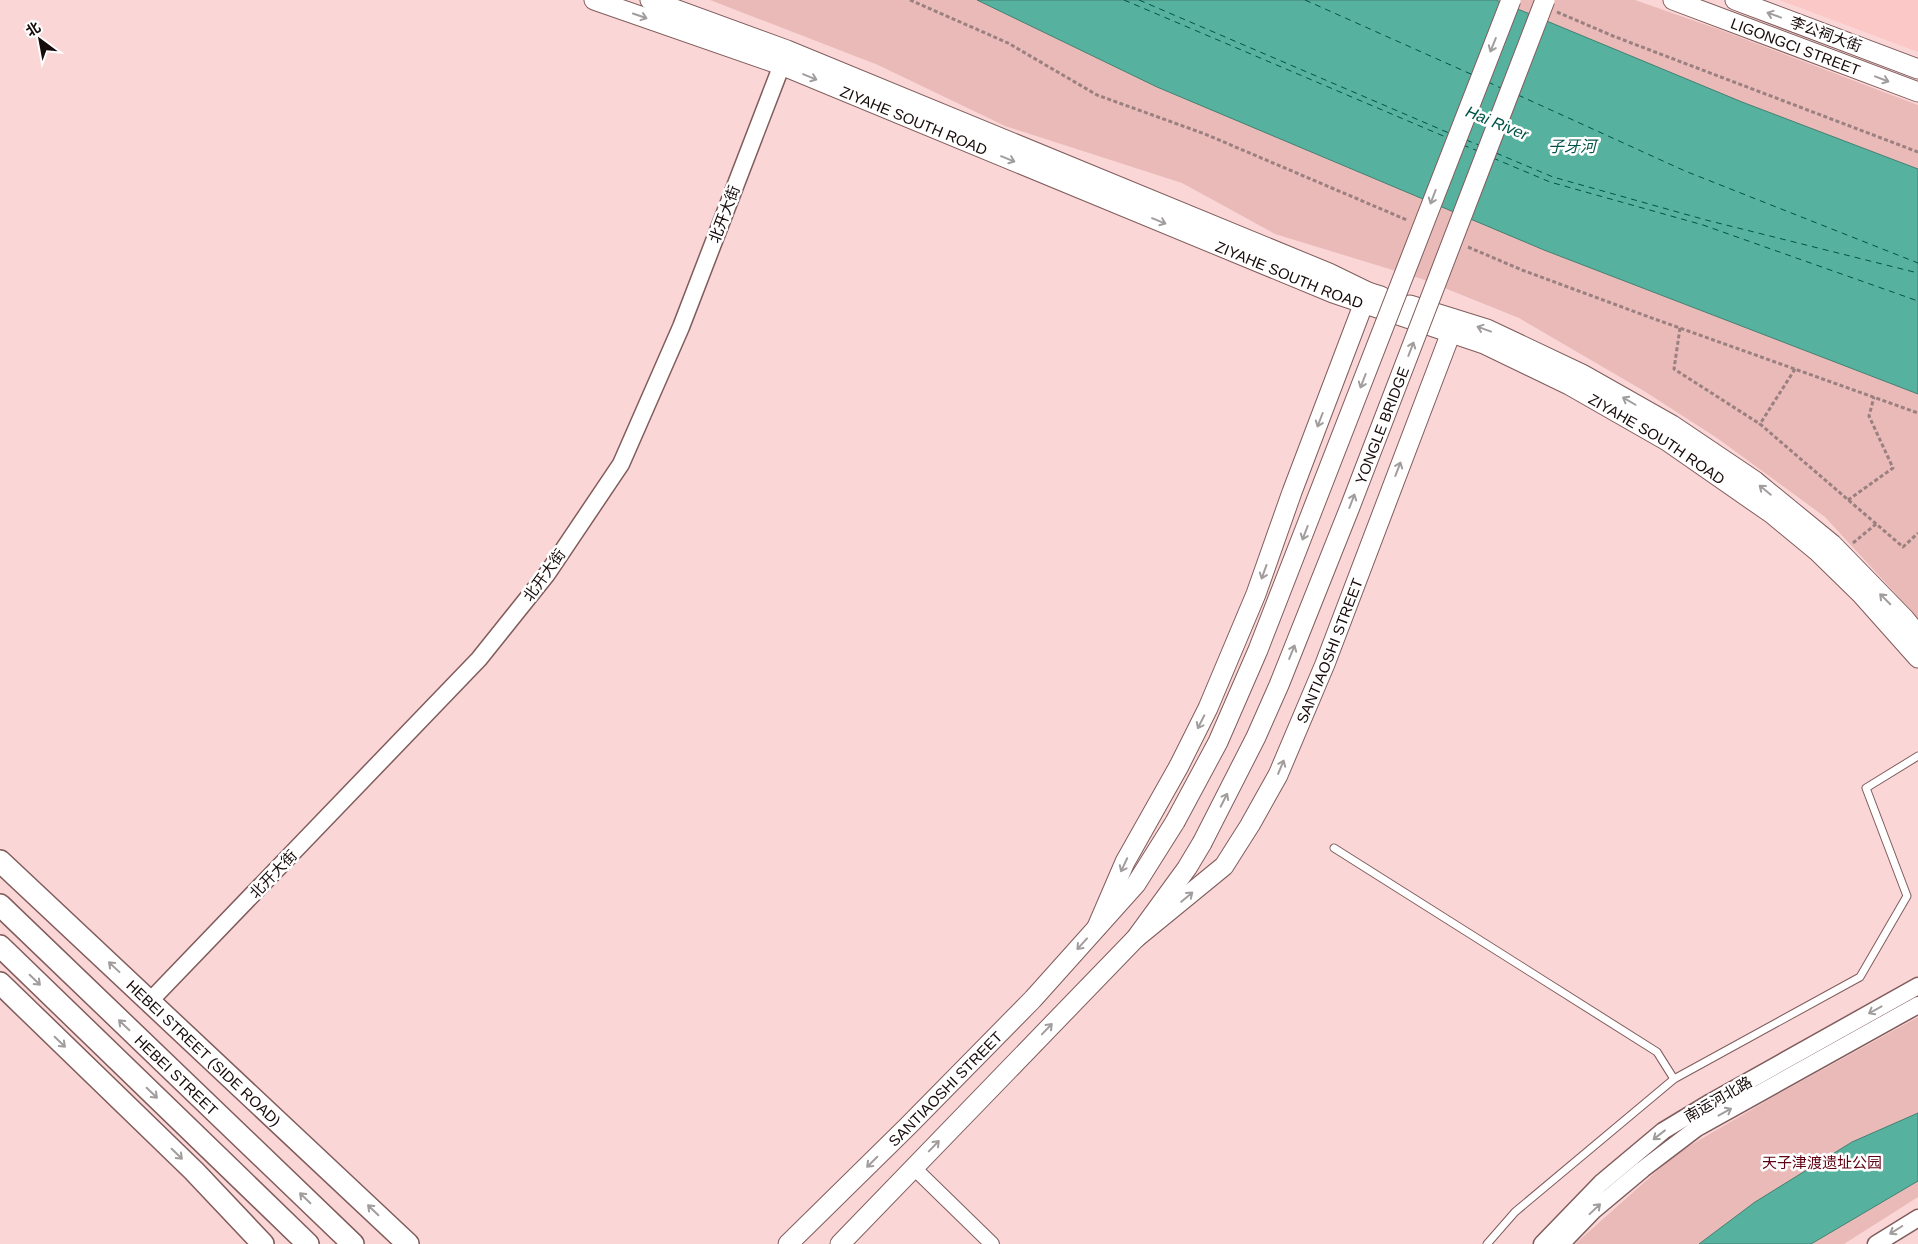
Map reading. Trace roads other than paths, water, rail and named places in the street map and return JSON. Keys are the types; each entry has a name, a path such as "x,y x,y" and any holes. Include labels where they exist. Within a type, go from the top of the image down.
{"main road":[{"name":"ZIYAHE SOUTH ROAD","path":"594,0 784,58"},
{"name":"ZIYAHE SOUTH ROAD","path":"650,0 784,58 1320,269 1366,298 1453,326 1484,344 1569,385 1667,441 1772,514 1818,552 1861,594 1918,658"},
{"name":"SANTIAOSHI STREET","path":"788,1244 1033,999 1136,884 1174,822 1218,742 1258,650 1510,0"},
{"name":"LIGONGCI STREET","path":"1673,0 1918,92"},
{"name":"李公祠大街","path":"1734,0 1918,68"},
{"name":"YONGLE BRIDGE","path":"1202,843 1256,737 1279,684 1549,5"},
{"name":"SANTIAOSHI STREET","path":"1097,927 1125,862 1208,708 1256,594 1366,298"},
{"name":"ZIYAHE SOUTH ROAD","path":"1453,326 1487,329 1582,374 1672,425 1755,481 1841,553 1918,635"},
{"name":"SANTIAOSHI STREET","path":"840,1244 1136,938 1224,866 1278,775 1325,664 1453,326"},
{"name":"SANTIAOSHI STREET","path":"1136,938 1187,868 1202,843"},
{"name":"HEBEI STREET (SIDE ROAD)","path":"0,861 408,1244"},
{"name":"HEBEI STREET","path":"0,905 353,1244"},
{"name":"HEBEI STREET","path":"0,946 308,1244"},
{"path":"0,983 194,1171 263,1244"}],"street":[{"name":"北开大街","path":"150,1001 480,659 547,574 621,464 681,327 784,58"},
{"name":"南运河北路","path":"1542,1244 1601,1183 1663,1131 1918,986"},
{"name":"南运河北路","path":"1561,1244 1594,1210 1643,1168 1696,1128 1918,1005"},
{"path":"913,1167 992,1244"},
{"path":"1876,1244 1918,1218"}],"lane":[{"path":"1487,1244 1515,1212 1674,1079 1860,977 1907,896 1866,788 1918,756"},
{"path":"1334,848 1657,1052 1674,1079"}],"water":[{"name":"子牙河","path":"977,0 1496,0 1742,102 1918,169 1918,394 1544,250 1157,87"},
{"path":"1918,1113 1918,1181 1811,1244 1699,1244 1755,1202 1852,1142"}],"water label":[{"name":"Hai River","path":"1497,123"}],"park label":[{"name":"天子津渡遗址公园","path":"1822,1162"}]}
